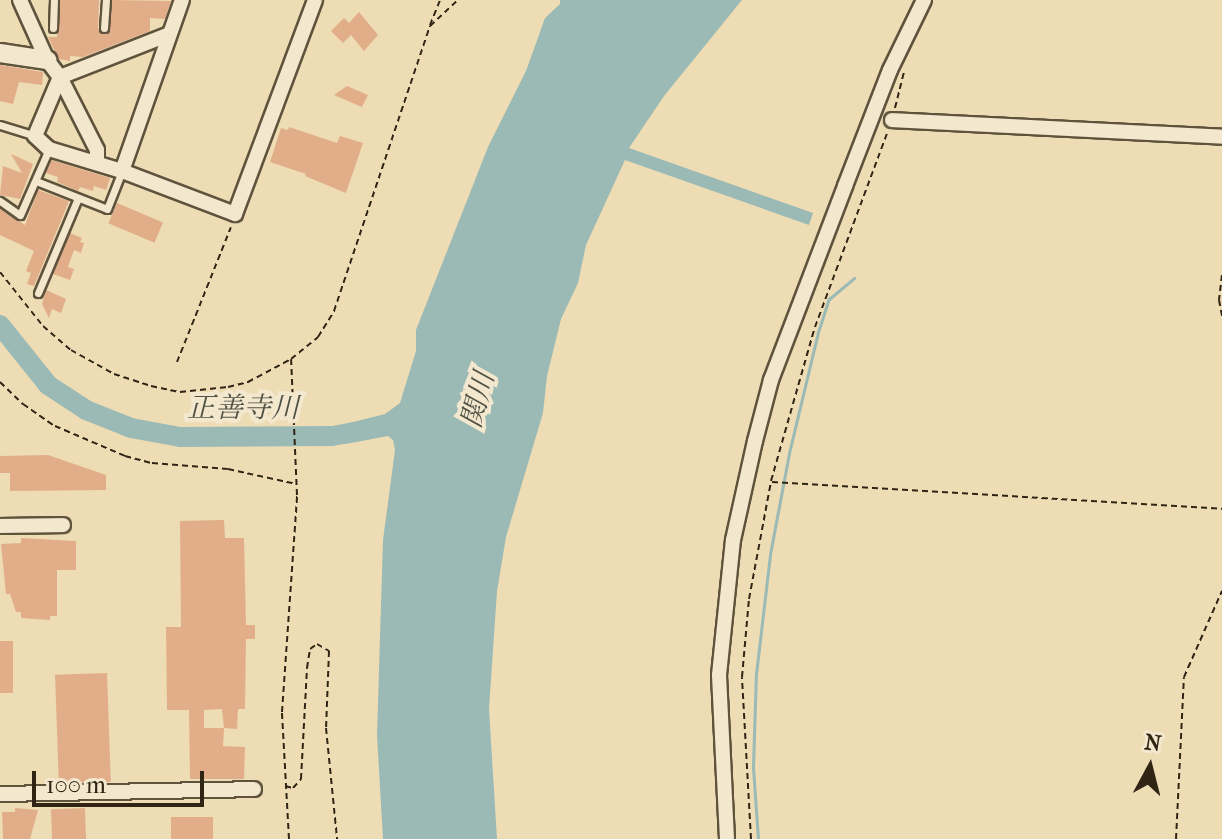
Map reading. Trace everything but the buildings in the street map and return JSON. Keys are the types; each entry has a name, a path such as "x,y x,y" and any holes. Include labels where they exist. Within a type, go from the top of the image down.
{"street":[{"path":"20,0 47,60 60,77 97,150 97,163"},
{"path":"122,171 167,35 182,0"},
{"path":"167,35 60,77 35,136 49,149 122,171 235,214 315,0"},
{"path":"727,839 719,675 733,540 755,441 771,380 845,186 890,70 924,0"},
{"path":"0,53 47,60"},
{"path":"892,120 1222,137"},
{"path":"0,526 63,525"},
{"path":"0,794 254,789"}],"lane":[{"path":"53,28 54,0"},
{"path":"104,28 106,0"},
{"path":"0,125 35,136"},
{"path":"0,201 20,215 49,149"},
{"path":"36,181 107,209 122,171"},
{"path":"38,293 78,198"}],"path":[{"path":"0,272 43,326 71,350 114,374 151,386 180,392 228,387 248,382 291,359 318,337 334,311 440,0"},
{"path":"430,26 458,0"},
{"path":"751,839 742,677 749,599 771,481 815,327 892,120 906,64"},
{"path":"177,362 235,214"},
{"path":"1222,275 1219,300 1222,316"},
{"path":"289,839 284,786 284,654 297,484 291,359"},
{"path":"0,382 55,426 125,456 152,463 240,471 297,484"},
{"path":"771,481 1222,509"},
{"path":"1176,839 1184,677 1222,591"},
{"path":"284,786 293,788 301,779 307,668 310,649 317,644 329,651 326,728 337,839"}],"water":[{"name":"関川","path":"560,0 742,0 664,96 629,148 813,213 809,225 625,160 586,245 578,283 561,319 547,376 543,413 506,537 497,591 489,709 497,839 383,839 377,735 383,540 395,450 393,440 388,436 345,444 341,425 385,414 400,403 416,351 416,330 488,147 526,71 545,18 560,4"}],"waterway":[{"path":"758,839 753,767 756,674 770,554 789,453 818,332 829,299 854,278"},
{"name":"正善寺川","path":"0,325 48,385 86,410 131,428 180,437 332,436 367,430"}]}
